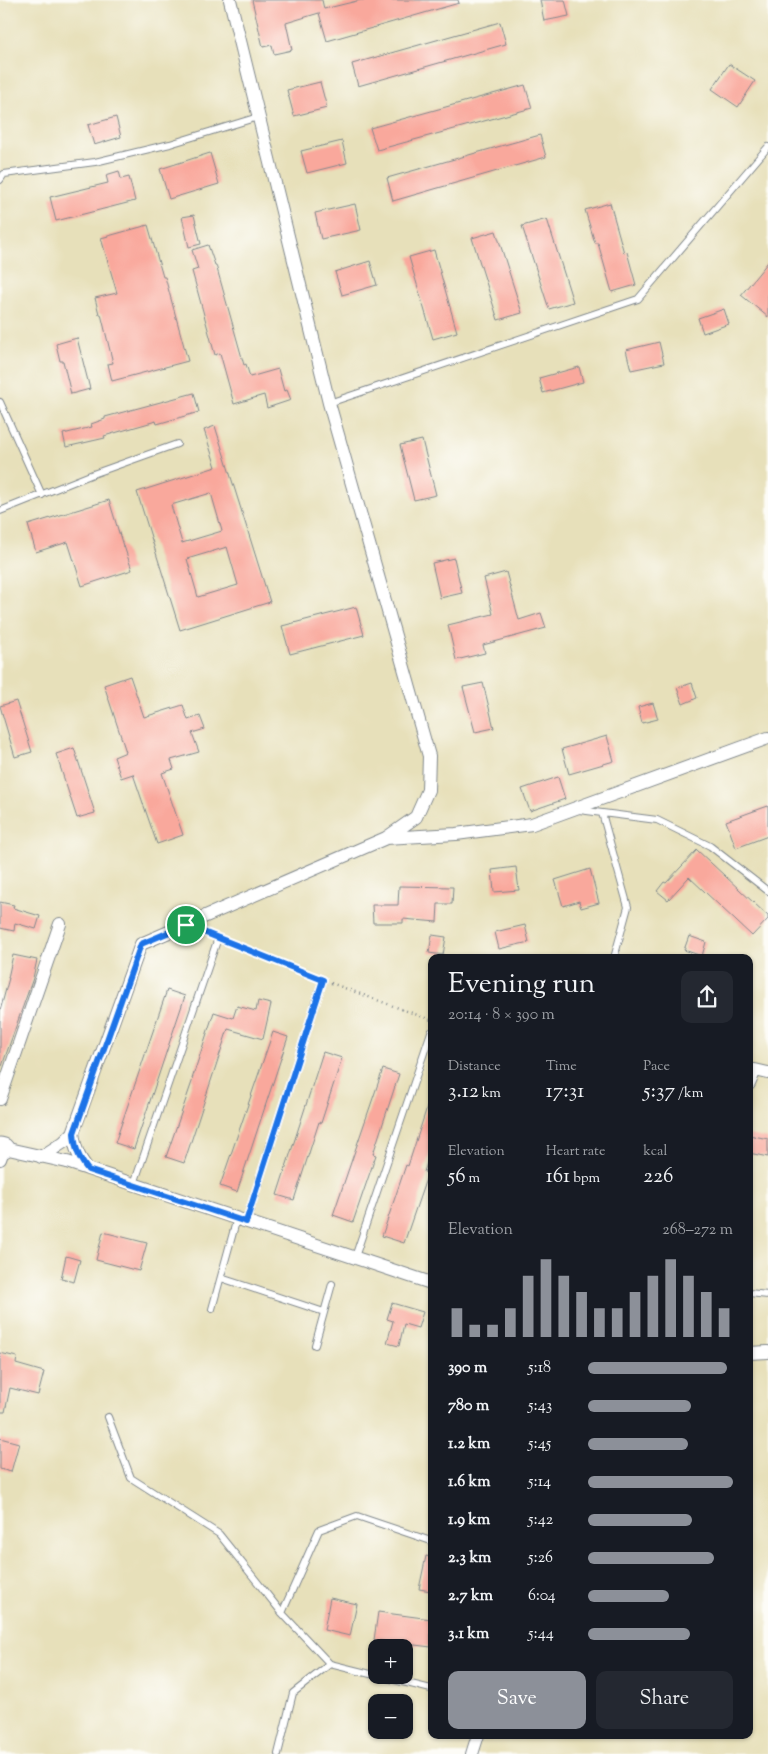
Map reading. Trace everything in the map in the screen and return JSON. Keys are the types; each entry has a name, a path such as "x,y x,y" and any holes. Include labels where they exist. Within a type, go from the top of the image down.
{"street":[{"path":"88,1170 77,1154 74,1133 141,944 386,838 416,817 428,790 429,756 328,403 230,0"},
{"path":"386,838 456,834 532,824 768,738"},
{"path":"0,1099 60,924"},
{"path":"753,1075 755,1070 768,1073"},
{"path":"41,1156 64,1142 74,1133"},
{"path":"1,1151 41,1156 134,1184 428,1282"},
{"path":"753,1353 768,1352"},
{"path":"472,1754 477,1739"}],"lane":[{"path":"0,180 4,174 95,162 142,151 258,117"},
{"path":"328,403 638,299 768,147"},
{"path":"0,402 42,495"},
{"path":"0,511 177,444"},
{"path":"573,809 657,820 710,846 768,891"},
{"path":"602,813 628,907 615,954"},
{"path":"134,1184 218,938"},
{"path":"212,1309 220,1278 242,1220 323,980"},
{"path":"355,1258 428,1041"},
{"path":"220,1278 324,1312"},
{"path":"315,1345 332,1284"},
{"path":"753,1294 768,1295"},
{"path":"108,1417 131,1478 219,1534 282,1613 330,1664 428,1688"},
{"path":"282,1613 319,1530 357,1516 428,1540"},
{"path":"278,1754 292,1693 330,1664"}],"path":[{"path":"218,938 428,1019"}],"building":[{"path":"252,0 322,0 324,9 361,0 458,0 459,3 327,41 319,13 286,23 292,50 274,54 272,45 263,47"},
{"path":"540,0 565,0 569,16 544,21"},
{"path":"500,22 506,44 358,86 352,64"},
{"path":"729,64 755,81 738,107 712,89"},
{"path":"320,82 327,108 294,116 287,90"},
{"path":"525,85 532,108 377,150 370,128"},
{"path":"116,117 121,137 94,145 88,125"},
{"path":"540,135 546,157 393,201 387,178"},
{"path":"342,141 347,163 307,173 301,151"},
{"path":"210,153 219,184 169,199 160,169"},
{"path":"119,171 121,179 129,177 135,201 56,221 50,197 108,183 106,175"},
{"path":"610,203 624,253 627,252 636,285 612,292 598,243 595,243 585,210"},
{"path":"355,204 361,230 321,239 315,213"},
{"path":"194,215 201,244 189,247 182,217"},
{"path":"547,219 573,302 549,309 522,226"},
{"path":"148,225 163,277 165,277 188,361 112,381 108,364 113,363 101,314 99,314 95,298 117,293 101,238"},
{"path":"496,231 522,313 498,320 472,238"},
{"path":"208,245 216,265 244,365 246,364 250,377 278,369 284,391 287,390 291,400 267,408 264,395 234,404 220,353 215,355 192,271 198,269 192,250"},
{"path":"434,250 457,332 433,339 409,257"},
{"path":"370,261 377,285 342,295 335,272"},
{"path":"768,262 768,317 741,295"},
{"path":"724,309 729,324 703,333 698,318"},
{"path":"77,338 90,389 71,394 63,361 60,361 56,344"},
{"path":"659,342 664,363 631,370 626,350"},
{"path":"579,367 583,382 543,393 539,378"},
{"path":"194,393 199,412 157,424 156,421 104,436 105,438 66,447 63,434 92,427 91,424 105,419 105,417"},
{"path":"215,426 270,602 180,630 137,492 216,467 204,430","holes":["211,493 222,531 182,543 171,505","227,547 238,585 198,597 187,559"]},
{"path":"422,440 436,495 414,500 400,445"},
{"path":"109,500 132,570 82,586 68,542 36,552 28,525"},
{"path":"454,558 462,593 440,598 432,563"},
{"path":"506,572 519,620 541,613 546,628 483,645 485,653 456,660 448,625 493,614 484,578"},
{"path":"356,607 364,635 290,654 282,626"},
{"path":"130,676 144,717 183,705 188,720 200,716 205,729 192,733 199,752 171,760 174,769 162,773 183,835 157,844 133,774 121,778 114,757 126,752 104,685"},
{"path":"483,683 494,728 475,732 463,687"},
{"path":"692,683 697,698 683,704 677,688"},
{"path":"16,701 32,752 15,757 0,706"},
{"path":"653,703 658,719 642,723 638,707"},
{"path":"607,736 614,761 569,774 562,749"},
{"path":"74,748 95,813 77,818 56,754"},
{"path":"558,777 565,799 530,811 522,789"},
{"path":"768,806 768,836 736,848 726,821"},
{"path":"697,850 768,916 768,919 752,936 689,877 668,900 657,891"},
{"path":"516,867 519,890 494,892 492,870"},
{"path":"590,869 599,903 581,908 579,901 563,906 555,880"},
{"path":"399,886 453,887 452,904 438,904 437,922 403,919 403,923 373,923 372,905 398,905"},
{"path":"0,902 14,905 13,908 40,916 36,929 15,923 14,931 0,928"},
{"path":"525,925 529,942 499,949 495,932"},
{"path":"432,935 446,937 443,954 429,953"},
{"path":"689,936 706,942 703,954 684,950"},
{"path":"13,955 37,960 33,978 2,1066 0,1066 0,1011"},
{"path":"167,990 185,996 134,1149 115,1143"},
{"path":"258,1001 271,1004 263,1039 228,1029 184,1163 166,1157 214,1012 233,1018 237,1006 256,1011"},
{"path":"273,1032 288,1037 237,1192 220,1186"},
{"path":"323,1052 342,1058 294,1200 277,1195"},
{"path":"383,1069 399,1074 373,1154 376,1155 353,1222 333,1215"},
{"path":"428,1104 428,1159 424,1172 428,1173 404,1243 382,1236 406,1165 408,1166"},
{"path":"753,1136 768,1139 768,1157 753,1154"},
{"path":"103,1232 147,1243 139,1271 96,1260"},
{"path":"66,1256 80,1260 74,1282 61,1279"},
{"path":"392,1303 423,1312 418,1328 404,1324 399,1346 387,1343 393,1321 387,1319"},
{"path":"0,1353 17,1357 16,1364 44,1372 38,1395 10,1388 5,1412 0,1412"},
{"path":"0,1438 19,1443 11,1472 0,1469"},
{"path":"426,1556 428,1556 428,1590 419,1589"},
{"path":"330,1598 357,1604 350,1636 324,1630"},
{"path":"378,1612 428,1619 428,1647 413,1645 413,1639 374,1639"}],"route":[{"path":"186,925 323,980 246,1222 88,1170 75,1149 74,1133 141,944 186,925"}]}
